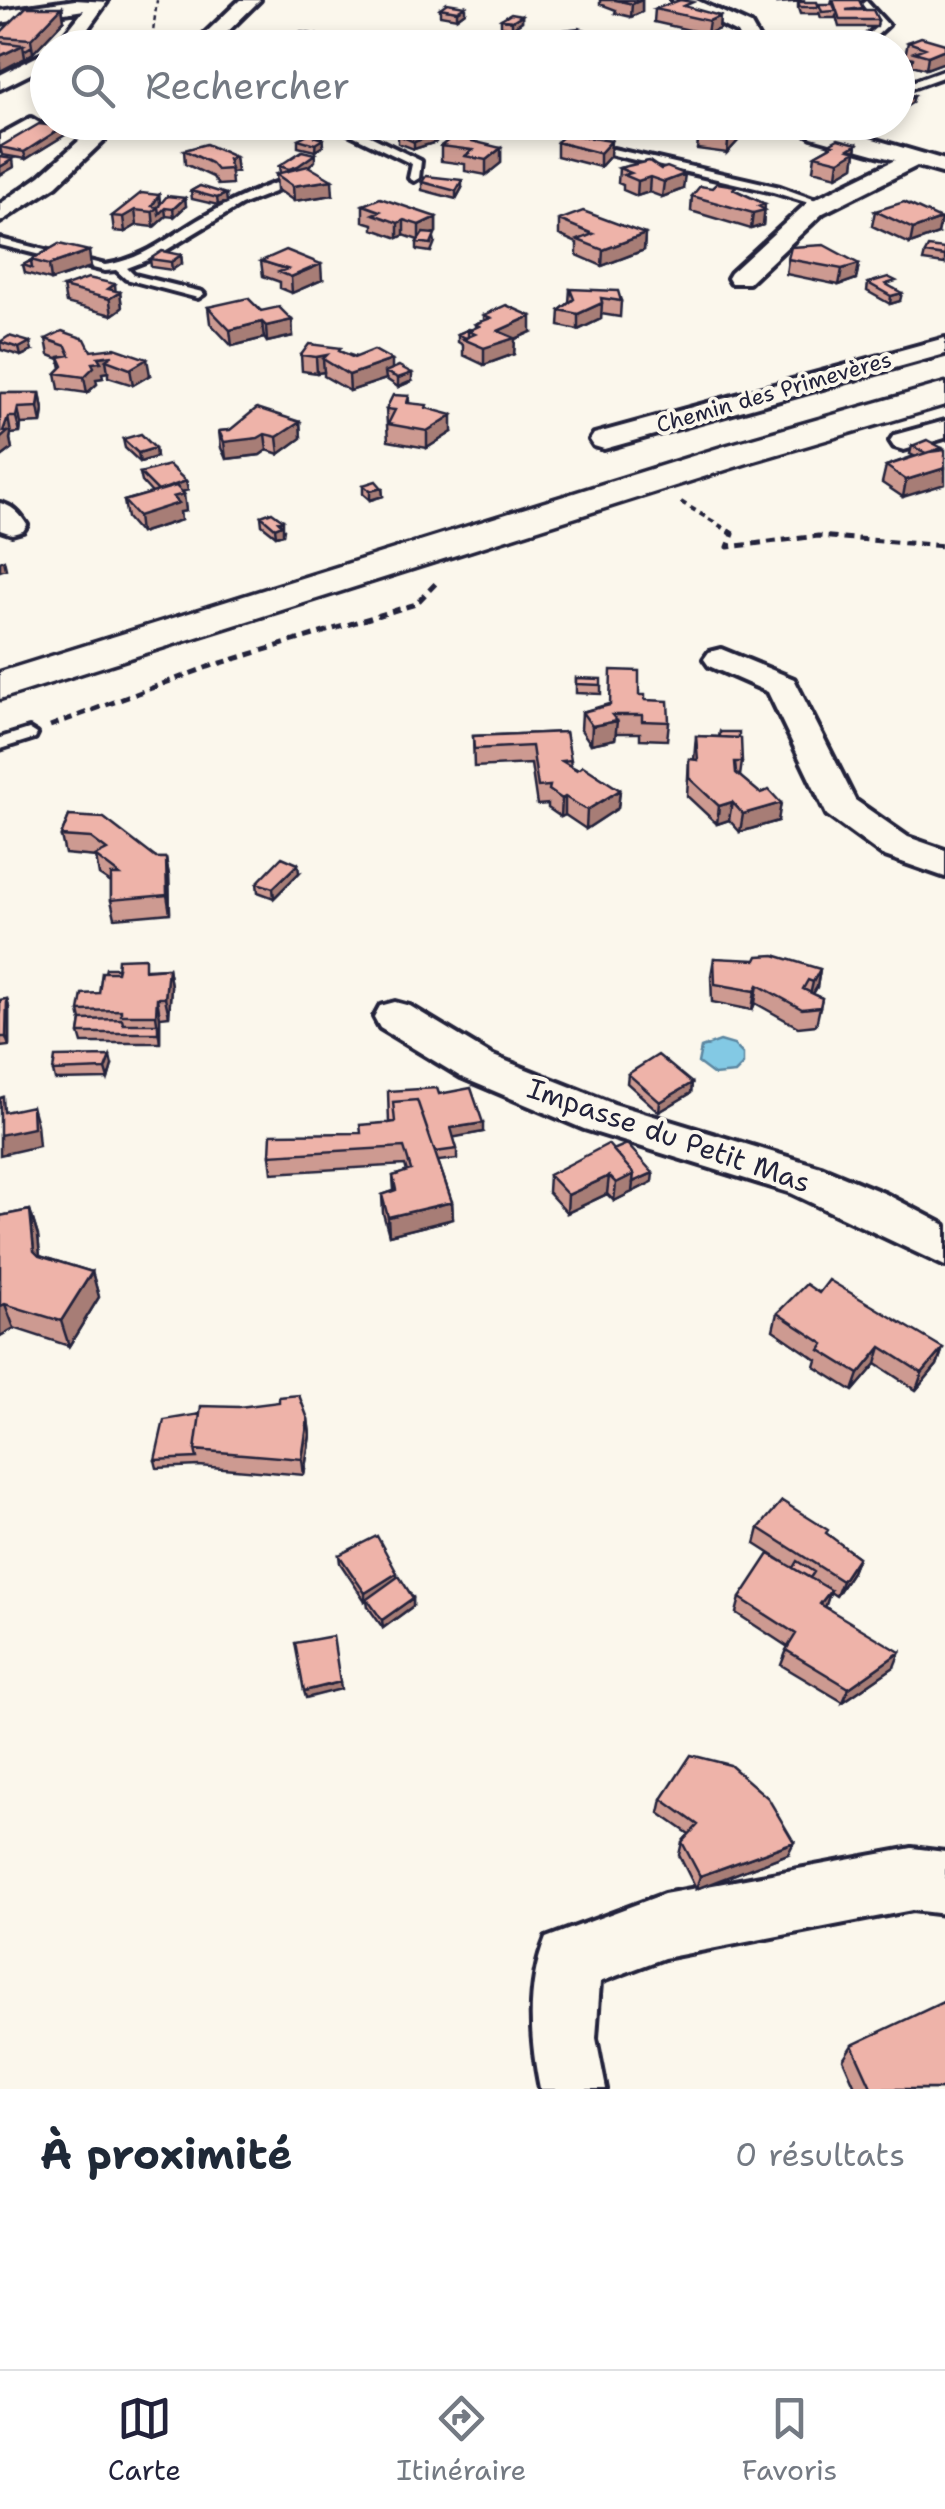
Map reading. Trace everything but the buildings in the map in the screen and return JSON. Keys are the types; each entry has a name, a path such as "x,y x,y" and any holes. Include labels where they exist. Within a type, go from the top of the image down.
{"main road":[{"path":"0,666 561,490 945,376"},
{"path":"0,686 945,394"}],"street":[{"path":"218,30 251,0"},
{"path":"681,0 745,30"},
{"path":"0,17 98,1"},
{"path":"79,30 98,1"},
{"path":"0,83 30,67"},
{"path":"0,144 30,124"},
{"path":"3,211 48,181 94,140"},
{"path":"862,140 945,167"},
{"path":"740,278 822,204 915,159"},
{"name":"Chemin des Primevères","path":"604,440 945,346"},
{"path":"904,441 945,429"},
{"path":"720,659 782,686 840,807 895,846 945,864"},
{"name":"Impasse du Petit Mas","path":"395,1016 476,1066 600,1117 805,1180 870,1207 945,1247"},
{"path":"573,2089 563,2038 570,1961 664,1926 912,1879 945,1883"}],"lane":[{"path":"866,4 884,25 878,30"},
{"path":"915,84 945,73"},
{"path":"371,140 418,163 414,178"},
{"path":"612,152 776,189 822,204"},
{"path":"0,242 104,268 118,267 143,259 267,188 307,176"},
{"path":"118,267 130,277 198,294"},
{"path":"0,744 29,734"}],"path":[{"path":"153,30 157,0"},
{"path":"672,496 733,534 728,546 818,536 945,546"}],"water":[{"path":"720,1041 734,1045 743,1054 743,1065 735,1073 714,1075 698,1063 701,1048"}]}
